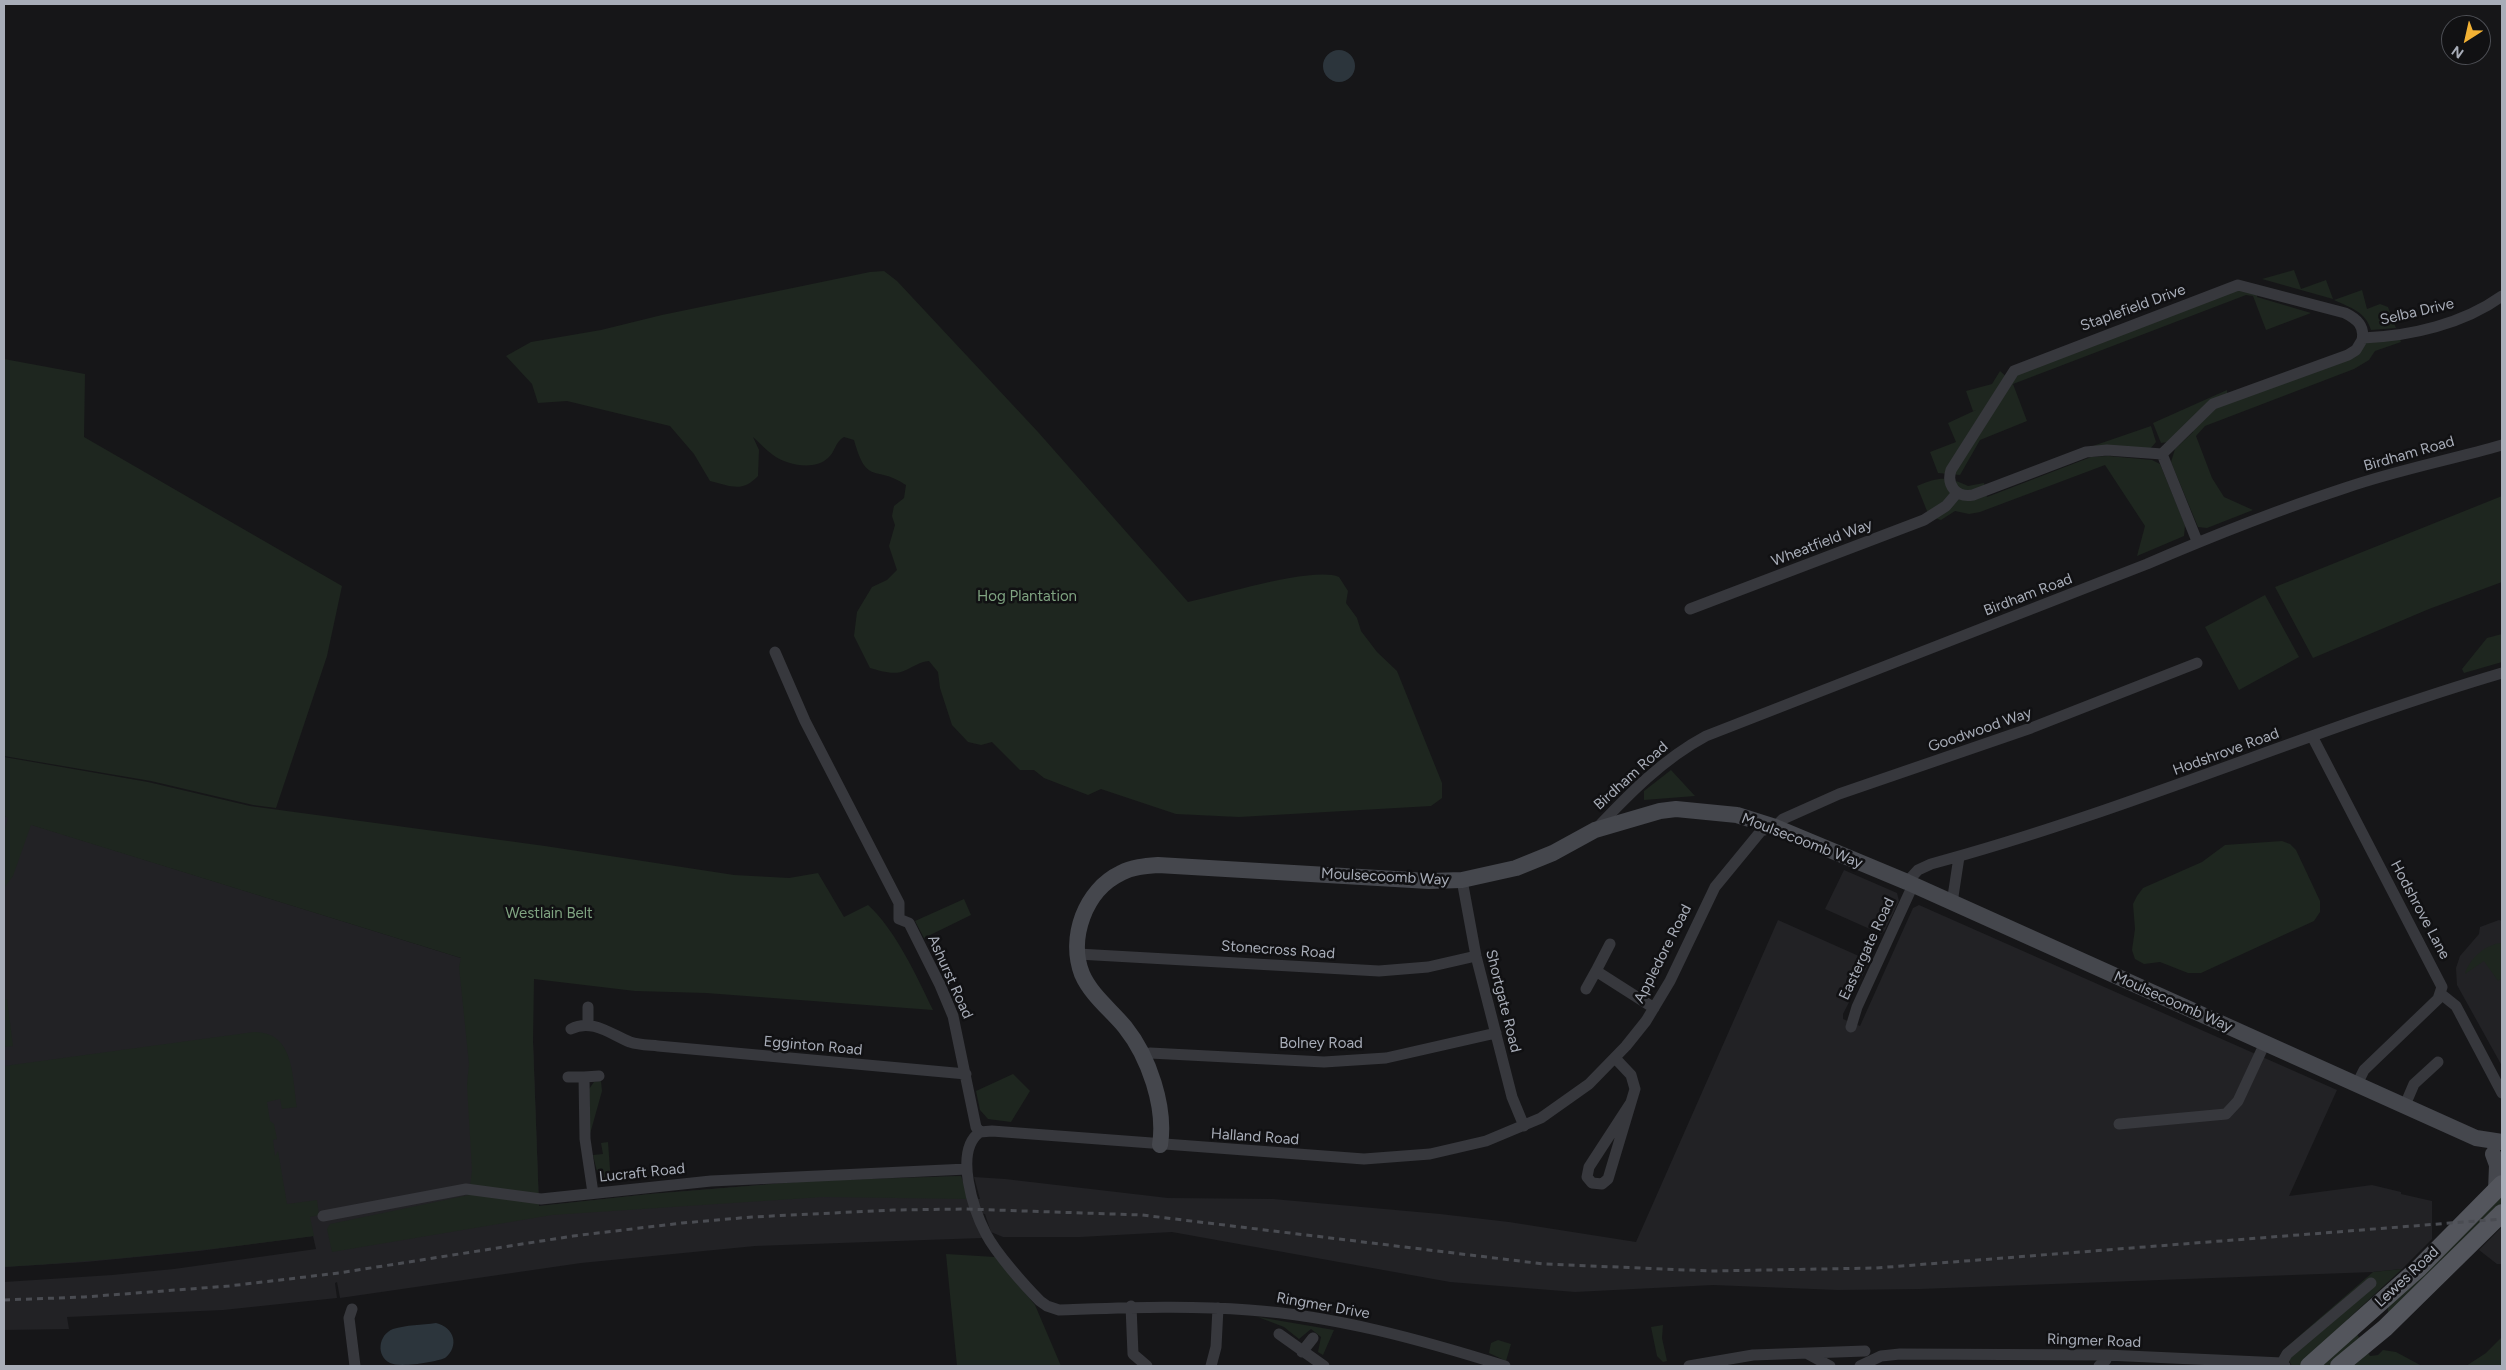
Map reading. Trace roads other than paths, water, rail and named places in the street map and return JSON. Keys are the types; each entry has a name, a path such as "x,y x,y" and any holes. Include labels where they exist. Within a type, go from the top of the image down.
{"main road":[{"name":"Lewes Road","path":"2309,1366 2419,1268 2499,1188"},
{"name":"Lewes Road","path":"2339,1366 2385,1328 2502,1213"}],"street":[{"name":"Staplefield Drive","path":"1957,492 1950,480 1951,470 2010,375 2018,368 2083,343 2238,285 2344,313 2357,320 2362,328 2363,338"},
{"name":"Selba Drive","path":"2363,338 2405,333 2454,321 2502,296"},
{"path":"1957,492 1967,496 1977,494 2086,452 2106,450 2162,454 2213,404 2348,355 2356,350 2363,338"},
{"name":"Birdham Road","path":"1595,830 1649,776 1680,752 1706,736 2147,564 2197,541 2344,488 2434,461 2502,445"},
{"path":"2162,454 2197,541"},
{"name":"Wheatfield Way","path":"1690,609 1924,520 1946,506 1957,492"},
{"name":"Ashurst Road","path":"776,652 804,721 899,903 899,919 909,923 940,985 957,1030 976,1127 980,1132"},
{"name":"Goodwood Way","path":"1775,827 1784,820 1839,794 2031,728 2197,664"},
{"name":"Hodshrove Road","path":"1910,884 1918,870 2121,806 2312,736 2502,673"},
{"name":"Hodshrove Lane","path":"2312,736 2441,982 2441,994"},
{"name":"Moulsecoomb Way","path":"1160,1145 1160,1122 1157,1101 1144,1056 1125,1027 1088,984 1080,969 1077,941 1080,921 1092,898 1116,876 1144,866 1190,866 1429,881 1462,880 1516,868 1595,830 1647,814 1676,809 1723,812 1775,827 1952,902 2482,1140 2499,1151"},
{"name":"Appledore Road","path":"1524,1126 1548,1114 1578,1093 1615,1058 1636,1034 1654,1008 1715,887 1761,831 1775,827"},
{"path":"1952,902 1959,857"},
{"name":"Shortgate Road","path":"1462,880 1476,956 1512,1098 1524,1126"},
{"name":"Eastergate Road","path":"1850,1027 1854,1013 1910,884"},
{"path":"1586,989 1610,944"},
{"name":"Stonecross Road","path":"1078,954 1379,970 1428,967 1476,956"},
{"path":"1596,971 1654,1008"},
{"path":"2357,1084 2364,1070 2441,994 2456,1006 2502,1093"},
{"path":"572,1029 588,1025 588,1007"},
{"name":"Egginton Road","path":"588,1025 630,1042 658,1041 966,1074"},
{"name":"Bolney Road","path":"1144,1056 1150,1053 1324,1062 1386,1058 1496,1033"},
{"path":"2119,1124 2226,1114 2238,1101 2265,1043"},
{"path":"1615,1058 1633,1080 1634,1093 1608,1178 1602,1184 1592,1183 1587,1174 1589,1166 1630,1104"},
{"path":"2405,1105 2414,1084 2438,1062"},
{"path":"568,1077 599,1076"},
{"path":"584,1077 585,1139 593,1193"},
{"name":"Halland Road","path":"980,1132 992,1131 1341,1158 1389,1158 1448,1151 1486,1141 1524,1126"},
{"path":"967,1168 969,1145 980,1132"},
{"path":"2499,1151 2497,1165 2499,1188"},
{"name":"Lucraft Road","path":"323,1216 466,1189 541,1199 711,1181 967,1168"},
{"name":"Ringmer Drive","path":"967,1168 970,1187 989,1239 1036,1297 1047,1306 1059,1310 1131,1306 1218,1308 1307,1317 1420,1339 1505,1366"},
{"path":"2283,1364 2287,1354 2371,1283"},
{"path":"1131,1306 1133,1354 1146,1366"},
{"path":"1210,1366 1216,1347 1218,1308"},
{"path":"352,1309 349,1318 355,1366"},
{"path":"1279,1334 1324,1366"},
{"path":"1302,1352 1312,1338"},
{"path":"1688,1366 1753,1355 1800,1352 1865,1352"},
{"path":"1800,1352 1814,1356 1830,1366"},
{"name":"Ringmer Road","path":"1860,1366 1881,1356 1900,1354 2106,1355 2240,1364 2283,1364"},
{"path":"2099,1366 2106,1360 2106,1355"}],"railway":[{"path":"4,1300 84,1297 229,1286 339,1273 573,1236 682,1223 752,1217 893,1210 966,1209 1142,1215 1544,1264 1711,1271 1876,1268 2502,1219"}],"park label":[{"name":"Hog Plantation","path":"1027,597"},
{"name":"Westlain Belt","path":"549,914"}]}
